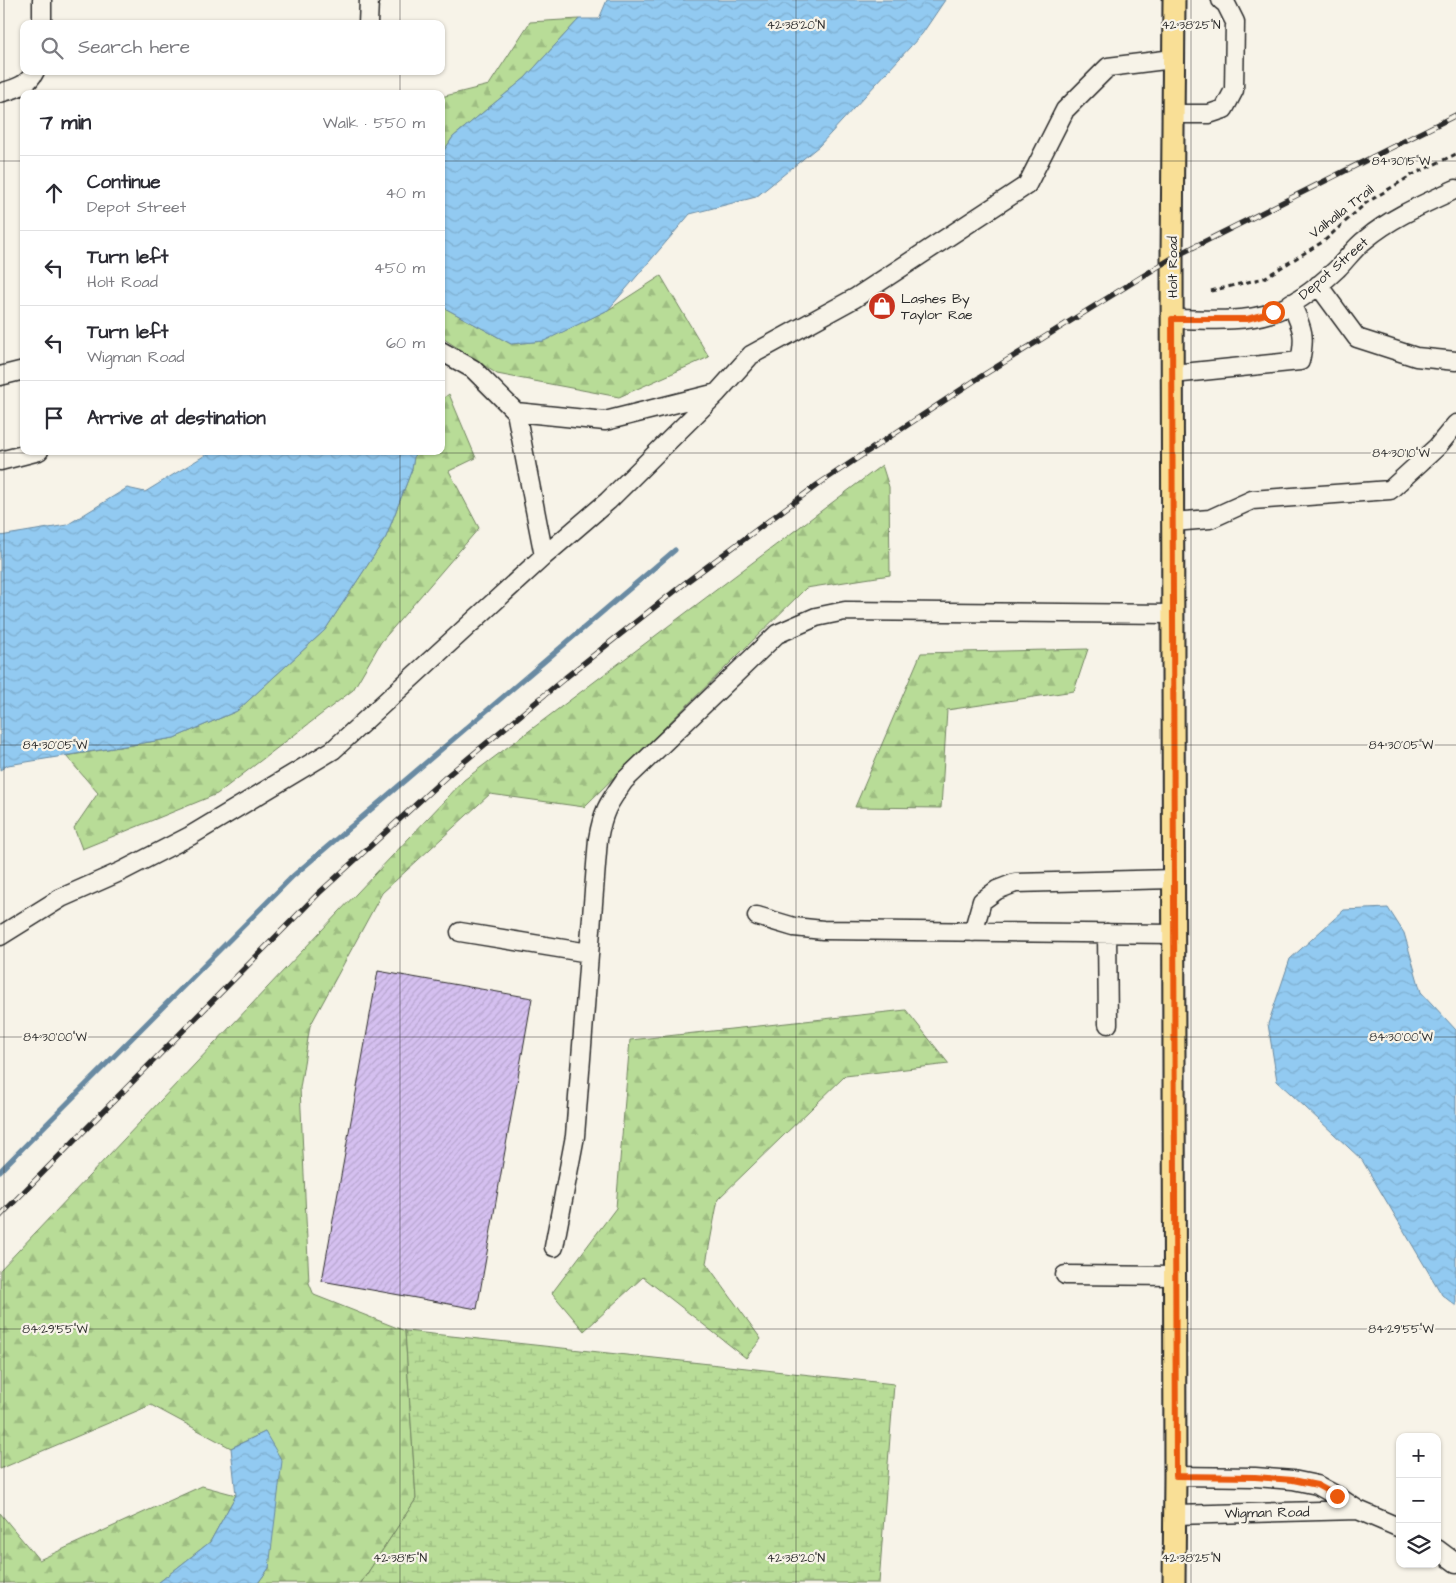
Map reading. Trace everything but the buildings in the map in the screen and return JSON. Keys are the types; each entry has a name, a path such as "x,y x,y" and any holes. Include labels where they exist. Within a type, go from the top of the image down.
{"main road":[{"name":"Holt Road","path":"1174,0 1172,319 1176,1476 1174,1583"}],"street":[{"path":"42,0 42,20"},
{"path":"368,20 369,0"},
{"path":"1173,114 1209,114 1224,109 1234,90 1235,22 1229,1"},
{"path":"0,936 61,898 122,871 190,836 333,750 544,556 608,501 717,393 752,354 854,298 1027,185 1065,110 1108,67 1173,59"},
{"path":"0,93 15,89 33,75"},
{"name":"Depot Street","path":"1172,319 1247,319 1273,312 1304,296 1318,285 1372,234 1421,205 1456,189"},
{"path":"1318,285 1358,338 1416,357 1456,361"},
{"path":"1173,374 1300,361 1303,347 1302,329 1291,303"},
{"path":"445,353 474,369 516,412 544,556"},
{"path":"0,376 20,371"},
{"path":"516,412 605,421 717,393"},
{"path":"1173,522 1210,519 1252,500 1390,490 1437,447 1456,424"},
{"path":"0,461 23,455"},
{"path":"554,1247 576,1136 598,839 602,817 607,805 624,781 777,634 816,617 845,611 1173,614"},
{"path":"973,932 982,901 998,890 1016,883 1174,879"},
{"path":"757,916 794,927 823,930 1174,934"},
{"path":"460,932 589,953"},
{"path":"1107,933 1108,1024"},
{"path":"1065,1275 1175,1276"},
{"name":"Wigman Road","path":"1176,1476 1255,1477 1309,1483 1317,1485 1337,1496 1358,1510 1396,1526"},
{"name":"Wigman Road","path":"1176,1515 1358,1510"},
{"path":"1441,1552 1456,1563"}],"path":[{"name":"Valhalla Trail","path":"1210,291 1264,278 1324,241 1366,202 1412,175 1456,154"}],"green space":[{"path":"579,19 525,78 453,137 445,149 445,96 489,85 530,22"},
{"path":"661,276 709,357 619,397 497,374 445,340 445,308 511,344 543,341 608,310"},
{"path":"449,394 476,458 449,471 479,528 381,642 353,690 217,794 82,849 74,828 98,793 66,756 174,738 237,711 325,630 386,537 412,469 414,455 445,455 445,397"},
{"path":"882,465 889,487 890,575 806,588 584,807 490,794 382,893 310,1026 300,1088 309,1283 314,1295 405,1331 416,1499 361,1583 258,1583 269,1568 265,1432 231,1448 151,1405 0,1469 0,1270 464,780"},
{"path":"1088,649 1074,691 947,710 941,808 855,807 921,653"},
{"path":"906,1010 949,1064 845,1076 718,1199 706,1263 761,1339 746,1358 643,1277 584,1331 552,1293 616,1208 630,1040"},
{"path":"405,1331 894,1384 879,1583 361,1583 416,1499"},
{"path":"202,1486 236,1495 210,1542 158,1583 0,1583 0,1513 39,1560"}],"water":[{"path":"607,0 945,0 922,34 819,146 756,197 690,214 608,310 544,341 511,344 445,308 445,149 453,137 525,78 579,19 599,19"},
{"path":"205,455 414,455 412,469 386,537 325,630 237,711 174,738 8,765 0,770 0,536 67,525 127,488 145,492"},
{"path":"1388,908 1404,933 1421,992 1456,1030 1456,1306 1442,1295 1362,1160 1277,1081 1268,1024 1290,959 1344,910"},
{"path":"265,1432 282,1461 269,1568 258,1583 158,1583 210,1542 236,1495 231,1448"}],"waterway":[{"path":"0,1171 293,876 675,550"}],"railway":[{"path":"0,1216 319,893 447,776 565,678 685,583 817,485 977,379 1172,258 1456,115"}],"place":[{"name":"Lashes By Taylor Rae","path":"882,306"}],"route":[{"path":"1273,312 1247,319 1172,319 1176,1476 1255,1477 1293,1480 1317,1485 1337,1496"}]}
